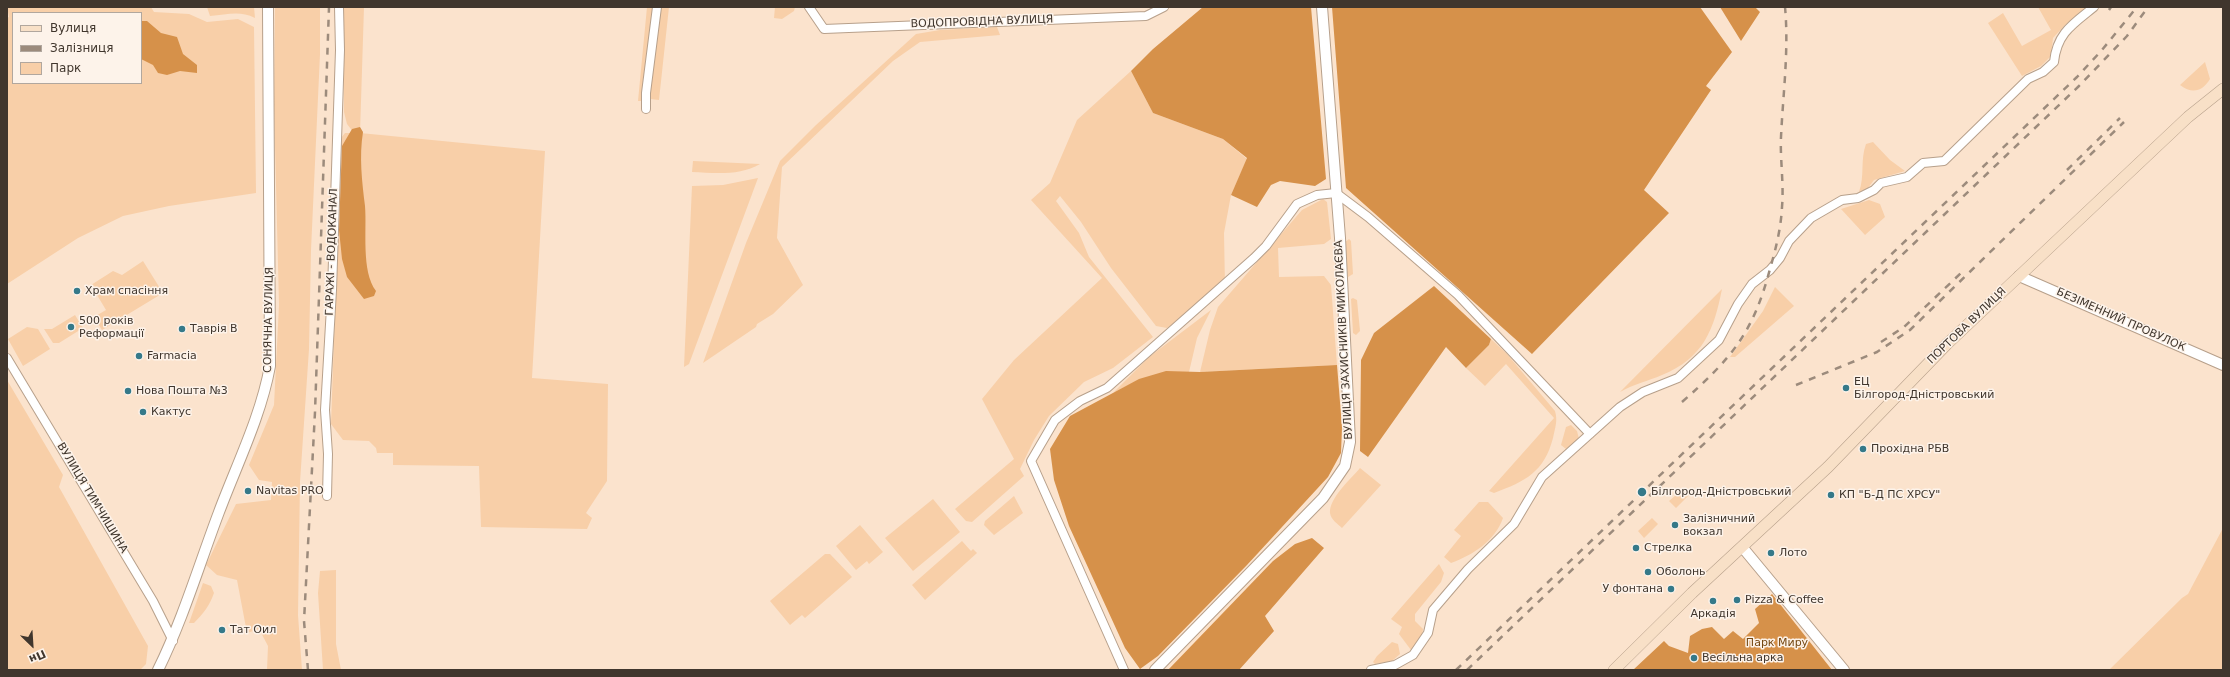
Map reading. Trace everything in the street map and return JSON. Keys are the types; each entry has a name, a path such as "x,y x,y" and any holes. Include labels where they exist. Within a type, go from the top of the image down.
{"main road":[{"name":"ПОРТОВА ВУЛИЦЯ","path":"1614,670 1692,593 1743,548 1828,467 1947,344 2188,117 2223,89"}],"street":[{"name":"СОНЯЧНА ВУЛИЦЯ","path":"158,670 173,641 218,514 266,389 270,366 268,7"},
{"name":"ГАРАЖІ - ВОДОКАНАЛ","path":"327,496 328,454 325,410 332,290 340,74 339,7"},
{"path":"646,109 646,93 656,7"},
{"name":"ВОДОПРОВІДНА ВУЛИЦЯ","path":"809,7 824,29 1146,16 1164,7"},
{"name":"ВУЛИЦЯ ЗАХИСНИКІВ МИКОЛАЄВА","path":"1155,670 1323,498 1345,466 1350,442 1336,193 1322,7"},
{"path":"1371,670 1395,665 1413,655 1428,633 1433,610 1468,569 1514,524 1542,477 1620,407 1643,392 1678,378 1719,340 1738,304 1752,284 1770,270 1780,258 1789,241 1811,218 1842,200 1858,198 1874,190 1881,182 1907,177 1923,163 1944,162 2028,79 2044,72 2054,62 2056,47 2063,33 2094,7"},
{"path":"1124,670 1031,461 1055,420 1080,401 1107,388 1254,258 1266,246 1297,204 1317,195 1336,193 1368,217 1458,295 1590,434"},
{"name":"БЕЗІМЕННИЙ ПРОВУЛОК","path":"2019,276 2223,365"},
{"name":"ВУЛИЦЯ ТИМЧИШИНА","path":"7,358 153,602 173,641"},
{"path":"1743,548 1844,670"}],"green space":[{"path":"7,7 151,7 154,12 189,14 207,22 238,19 254,27 256,193 169,206 123,216 78,238 7,284 7,18 9,17"},
{"path":"207,7 254,7 255,18 244,14 210,16"},
{"path":"275,7 320,7 320,54 311,250 309,349 300,482 298,615 302,670 267,670 268,646 259,629 247,633 237,580 217,575 206,565 236,504 271,500 272,482 259,480 249,465 274,405 279,305 274,105"},
{"path":"344,7 364,7 360,133 545,151 532,378 608,384 607,481 586,513 592,518 587,529 481,527 479,466 393,465 393,453 377,453 376,448 369,441 343,440 331,424 341,138 345,133 354,133 347,124 344,112"},
{"path":"647,7 653,7 643,96 642,101 638,101"},
{"path":"660,7 669,7 659,100 650,99 649,96"},
{"path":"775,7 795,7 794,11 782,19 774,18"},
{"path":"1203,7 1311,7 1326,179 1315,186 1280,181 1271,185 1257,207 1231,195 1247,158 1223,139 1153,113 1131,71 1153,49"},
{"path":"1332,7 1700,7 1732,52 1706,86 1711,90 1644,190 1669,213 1532,354 1346,188"},
{"path":"1720,7 1755,7 1760,12 1741,41"},
{"path":"2038,7 2087,7 2065,25 2053,38 2051,56 2041,66 2022,76 1988,23 2003,13 2022,46 2051,30"},
{"path":"142,21 147,21 161,33 177,37 183,54 197,65 197,73 180,71 167,75 158,73 153,65 142,60"},
{"path":"997,27 1000,35 920,42 893,61 782,167 777,238 803,285 773,314 703,363 746,243 780,161 816,125 916,34 940,30"},
{"path":"2205,62 2210,79 2204,87 2196,90 2189,90 2180,85"},
{"path":"1131,71 1153,113 1223,139 1247,159 1231,195 1224,233 1225,286 1167,328 1156,326 1111,268 1081,222 1060,196 1056,201 1079,233 1089,257 1153,337 1113,368 1084,382 1049,416 1034,440 1020,469 1024,476 972,522 966,521 955,509 1014,459 982,399 1014,360 1102,278 1031,200 1050,183 1077,120"},
{"path":"360,127 363,132 361,160 365,206 366,262 371,283 376,291 374,296 364,299 347,277 342,259 339,230 342,146 352,129"},
{"path":"1873,142 1890,160 1905,171 1874,180 1868,188 1859,192 1862,180 1864,150 1866,144"},
{"path":"693,161 760,164 752,168 736,172 710,173 692,172"},
{"path":"758,178 689,364 684,367 692,186 723,185"},
{"path":"1323,199 1327,202 1331,239 1324,244 1278,248 1279,277 1324,276 1331,285 1337,365 1200,372 1210,330 1218,307 1302,210"},
{"path":"1869,200 1880,204 1885,217 1865,235 1841,209"},
{"path":"1349,239 1351,241 1353,274 1348,277 1344,243"},
{"path":"143,261 163,293 102,330 94,317 106,310 91,285 113,271 122,275"},
{"path":"1434,286 1491,339 1489,345 1466,368 1446,347 1368,457 1360,451 1361,360 1374,333"},
{"path":"1775,287 1794,306 1735,357 1730,357 1763,311"},
{"path":"1722,289 1711,329 1705,341 1697,351 1688,360 1676,368 1620,392"},
{"path":"1353,298 1357,300 1360,331 1356,335 1353,333 1351,299"},
{"path":"1211,310 1197,338 1189,372 1167,373 1150,376 1113,393 1149,357"},
{"path":"75,315 83,328 59,343 53,343 44,329 52,329"},
{"path":"27,327 38,329 50,349 23,366 8,339"},
{"path":"1491,339 1507,354 1555,411 1556,418 1555,431 1549,450 1539,467 1524,479 1494,493 1489,491 1554,418 1506,364 1485,386 1466,368 1489,345"},
{"path":"1337,365 1342,427 1341,453 1328,477 1247,565 1158,656 1140,669 1125,648 1069,526 1054,480 1050,449 1070,416 1139,379 1166,371 1200,372"},
{"path":"7,380 63,475 59,487 148,646 146,664 140,670 7,670"},
{"path":"1571,425 1577,431 1579,439 1566,449 1561,445 1566,427"},
{"path":"1360,468 1381,485 1342,528 1332,518 1330,513 1331,507 1337,495"},
{"path":"1683,489 1689,495 1676,508 1669,501"},
{"path":"1014,496 1023,513 994,535 984,525 985,521"},
{"path":"933,499 960,532 913,571 885,538"},
{"path":"1479,502 1488,502 1503,518 1495,534 1489,540 1467,556 1451,563 1444,557 1461,536 1454,530"},
{"path":"1652,518 1658,524 1644,538 1638,531"},
{"path":"860,525 883,552 869,564 867,561 856,570 836,546"},
{"path":"2223,528 2223,670 2109,670 2182,598 2188,594"},
{"path":"1312,538 1324,548 1265,616 1274,631 1239,670 1168,670 1273,561 1295,544"},
{"path":"962,541 971,551 973,549 977,553 925,600 912,585"},
{"path":"825,554 830,554 852,577 805,618 802,615 790,625 770,601"},
{"path":"1439,564 1444,573 1441,582 1415,614 1415,621 1423,629 1422,636 1411,650 1399,634 1402,627 1391,619"},
{"path":"336,570 336,644 341,670 323,670 318,593 320,571"},
{"path":"203,583 211,586 214,593 200,616 194,623 189,623"},
{"name":"Парк Миру","path":"1772,594 1832,670 1633,670 1664,641 1669,646 1688,653 1690,636 1702,629 1712,627 1724,639 1733,631 1743,639 1759,623 1755,609"},
{"path":"1392,642 1398,644 1400,654 1392,661 1375,664 1373,662 1377,656"}],"railway":[{"path":"308,670 304,621 315,412 329,7"},
{"path":"1682,402 1714,372 1738,343 1748,328 1763,291 1778,238 1781,223 1782,198 1781,146 1786,56 1785,7"},
{"path":"1456,670 2077,77 2102,50 2137,7"},
{"path":"1467,670 2079,86 2127,36 2148,7"},
{"path":"2067,170 2120,118"},
{"path":"1796,385 1877,352 1910,330 2124,122"},
{"path":"1881,342 1904,327 1961,273"}],"place":[{"name":"Храм спасіння","path":"77,291"},
{"name":"500 років Реформації","path":"71,327"},
{"name":"Таврія В","path":"182,329"},
{"name":"Farmacia","path":"139,356"},
{"name":"ЕЦ Білгород-Дністровський","path":"1846,388"},
{"name":"Нова Пошта №3","path":"128,391"},
{"name":"Кактус","path":"143,412"},
{"name":"Прохідна РБВ","path":"1863,449"},
{"name":"Navitas PRO","path":"248,491"},
{"name":"Білгород-Дністровський","path":"1642,492"},
{"name":"КП \"Б-Д ПС ХРСУ\"","path":"1831,495"},
{"name":"Залізничний вокзал","path":"1675,525"},
{"name":"Стрелка","path":"1636,548"},
{"name":"Лото","path":"1771,553"},
{"name":"Оболонь","path":"1648,572"},
{"name":"У фонтана","path":"1671,589"},
{"name":"Pizza & Coffee","path":"1737,600"},
{"name":"Аркадія","path":"1713,601"},
{"name":"Тат Оил","path":"222,630"},
{"name":"Весільна арка","path":"1694,658"}]}
